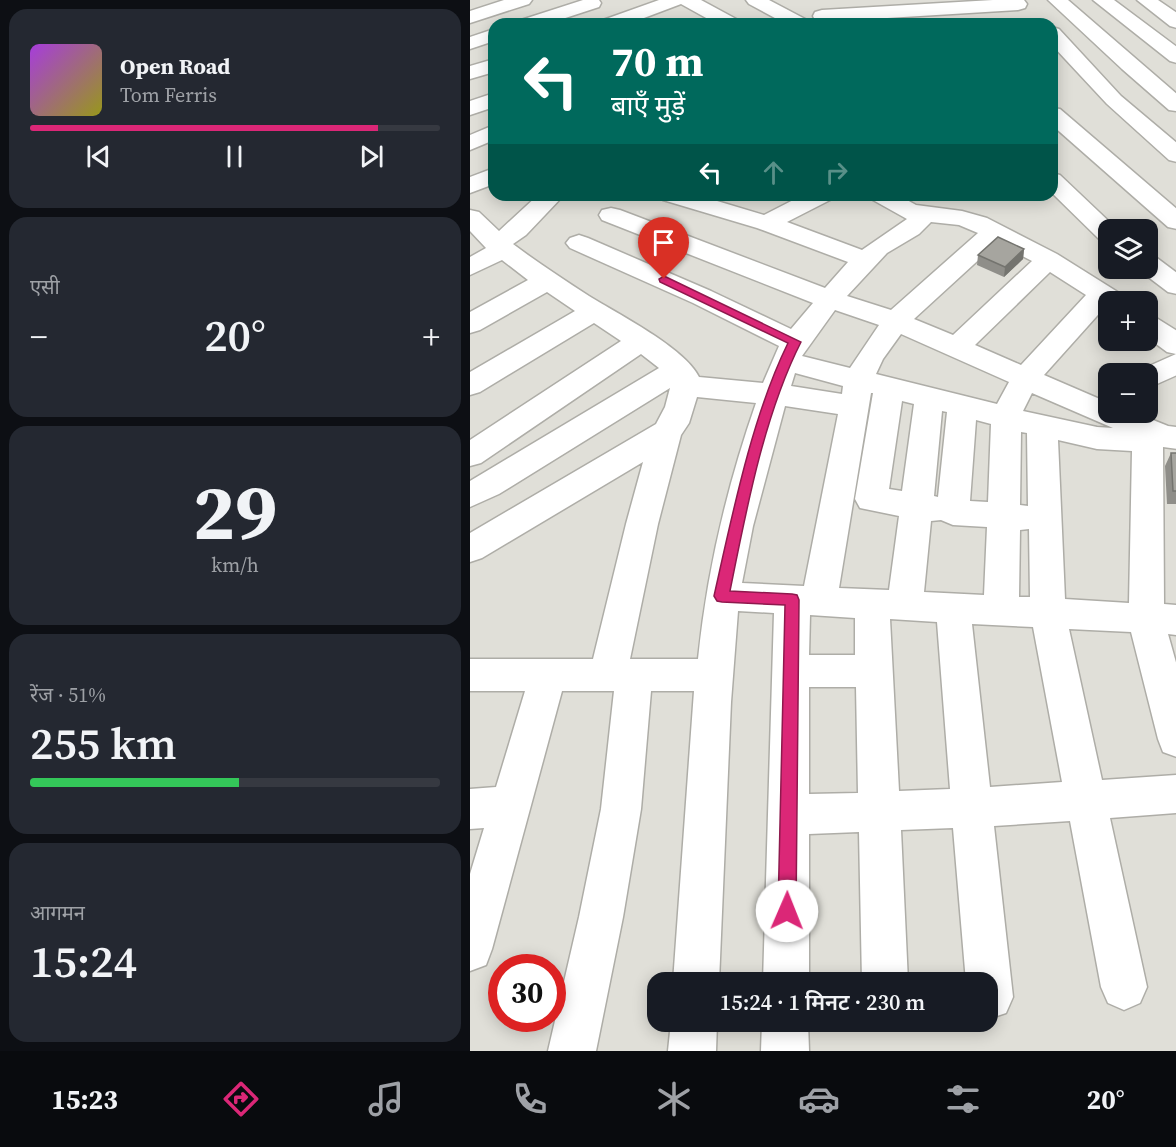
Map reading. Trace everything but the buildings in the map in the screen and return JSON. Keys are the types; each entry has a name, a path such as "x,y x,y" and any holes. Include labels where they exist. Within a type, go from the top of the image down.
{"street":[{"path":"470,17 523,0"},
{"path":"633,18 676,0"},
{"path":"687,0 720,18"},
{"path":"755,0 789,18"},
{"path":"1057,0 1176,105"},
{"path":"1102,0 1176,57"},
{"path":"1146,0 1176,22"},
{"path":"545,18 589,2 613,18"},
{"path":"821,13 1015,2 1034,17"},
{"path":"1099,37 1144,31"},
{"path":"470,44 488,37"},
{"path":"1058,39 1114,100 1176,155"},
{"path":"1058,58 1076,56"},
{"path":"470,73 488,67"},
{"path":"470,109 488,102"},
{"path":"1058,119 1176,222"},
{"path":"470,143 488,135"},
{"path":"470,186 488,178"},
{"path":"1058,186 1098,224"},
{"path":"470,267 500,247 546,201"},
{"path":"715,201 766,223 866,260"},
{"path":"766,223 810,201"},
{"path":"890,201 899,207 931,215 962,218 995,231 1048,259 1099,291"},
{"path":"696,972 714,675 722,596 736,526 774,394 790,351 828,299 878,248 955,201"},
{"path":"470,324 555,263 619,205 828,299 896,321 1098,406"},
{"path":"472,223 500,247 555,263 691,292 857,393"},
{"path":"786,972 791,671 805,600 857,393 873,351 896,321 995,231"},
{"path":"957,347 1048,259"},
{"path":"470,549 620,462 666,432 674,423 681,378 660,352 593,312 555,263"},
{"path":"1158,272 1176,285"},
{"path":"1001,610 1007,417 1010,404 1026,377 1098,308"},
{"path":"470,385 593,312"},
{"path":"1158,332 1176,345"},
{"path":"470,455 641,341"},
{"path":"1158,373 1176,363"},
{"path":"470,495 681,378 774,394 857,393 889,387 1097,438 1163,439"},
{"path":"889,387 870,500 953,512 1045,519"},
{"path":"885,972 874,671 888,604 916,506 929,398"},
{"path":"953,512 962,406"},
{"path":"1132,423 1163,439"},
{"path":"1042,426 1048,613 1124,987"},
{"path":"572,1051 601,917 621,808 621,675 642,524 666,432"},
{"path":"1163,439 1161,620 1176,739"},
{"path":"722,596 1161,620"},
{"path":"953,607 988,972"},
{"path":"791,671 874,671"},
{"path":"470,675 714,675"},
{"path":"470,949 548,675"},
{"path":"788,815 972,808 1176,794"},
{"path":"470,809 511,806"},
{"path":"692,1051 693,1032"},
{"path":"785,1032 785,1051"}],"route":[{"path":"664,279 795,342 785,361 766,418 736,526 722,596 792,600 787,911"}]}
